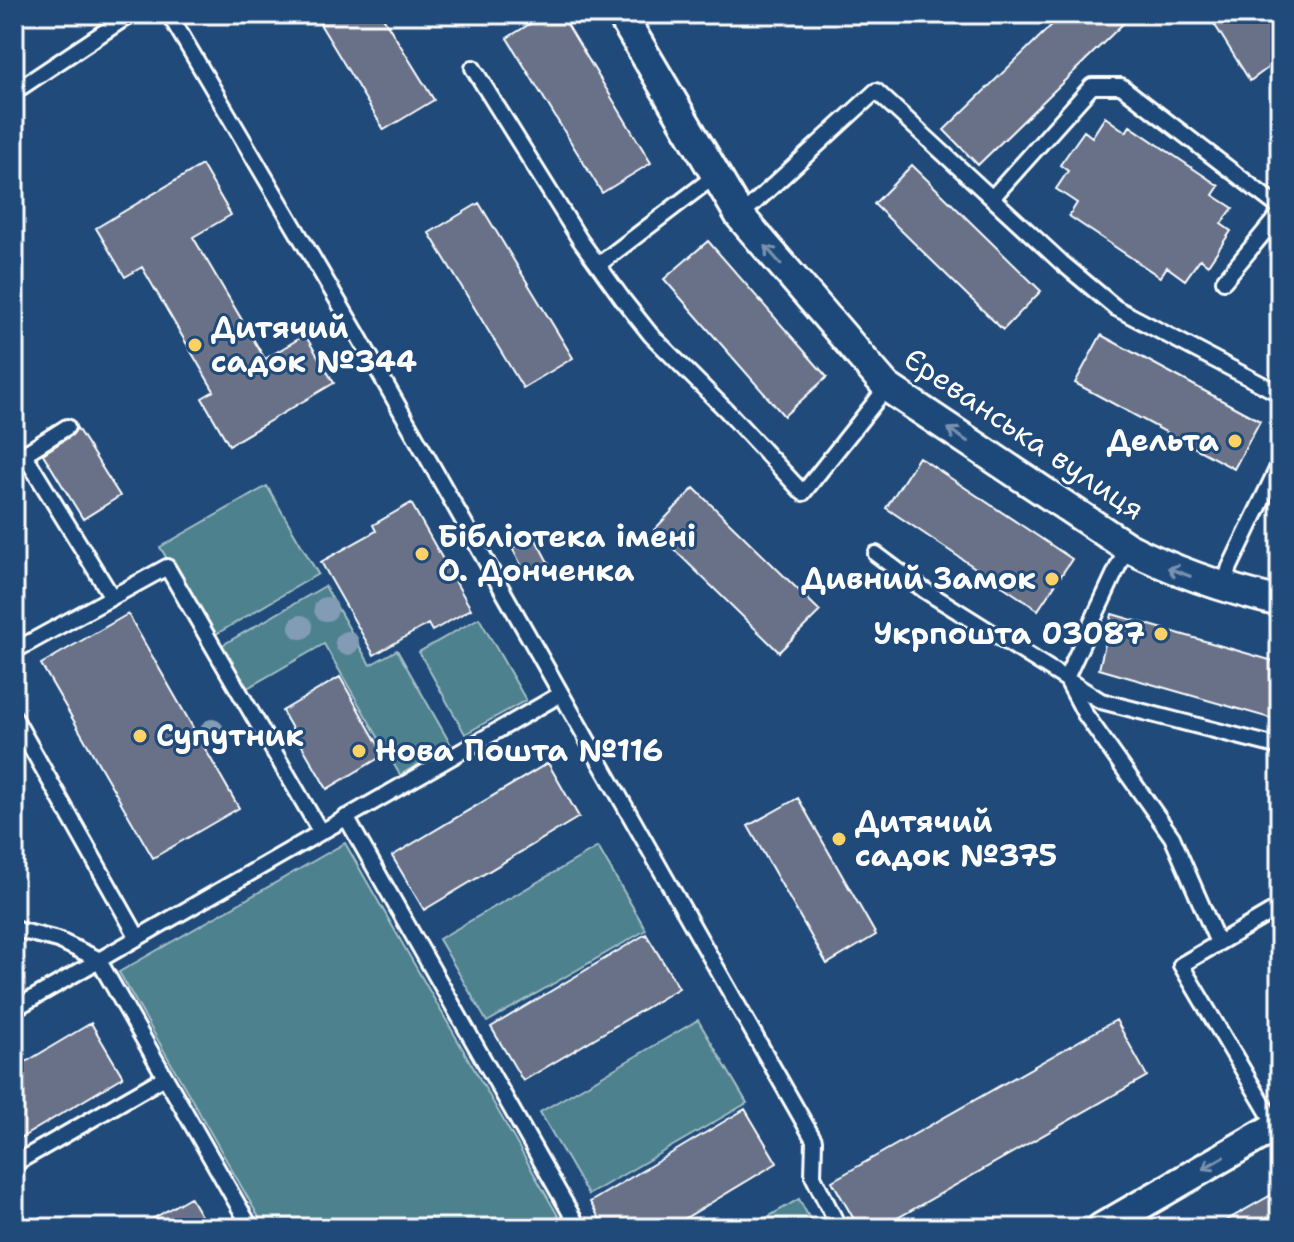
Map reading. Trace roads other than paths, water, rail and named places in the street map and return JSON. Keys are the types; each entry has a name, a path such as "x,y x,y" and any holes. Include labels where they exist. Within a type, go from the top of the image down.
{"street":[{"name":"Єреванська вулиця","path":"621,14 740,216 887,387 1127,547 1169,569 1223,588 1280,602"},
{"path":"1101,1228 1278,1125"}],"lane":[{"path":"14,92 131,14"},
{"path":"169,14 347,317 814,1140 813,1176 839,1228"},
{"path":"473,68 598,265 651,335 803,493 887,387"},
{"path":"992,198 1092,86 1121,86 1280,211 1224,281"},
{"path":"740,216 876,91 1116,308 1280,394"},
{"path":"598,265 716,175"},
{"path":"67,427 24,454 112,597"},
{"path":"1223,588 1280,463"},
{"path":"1066,678 1127,547"},
{"path":"876,554 937,599 1101,701 1280,747"},
{"path":"14,651 167,567 320,831"},
{"path":"1066,678 1085,714 1172,837 1218,943"},
{"path":"14,1009 561,694"},
{"path":"14,717 137,936"},
{"path":"346,817 579,1228"},
{"path":"1278,1125 1181,965 1280,907"},
{"path":"14,929 58,940 98,959 251,1228"},
{"path":"14,1164 165,1077"}],"place":[{"name":"Дитячий садок №344","path":"195,345"},
{"name":"Дельта","path":"1235,441"},
{"name":"Бібліотека імені О. Донченка","path":"422,554"},
{"name":"Дивний Замок","path":"1052,579"},
{"name":"Укрпошта 03087","path":"1161,634"},
{"name":"Супутник","path":"140,736"},
{"name":"Нова Пошта №116","path":"359,751"},
{"name":"Дитячий садок №375","path":"839,839"}]}
